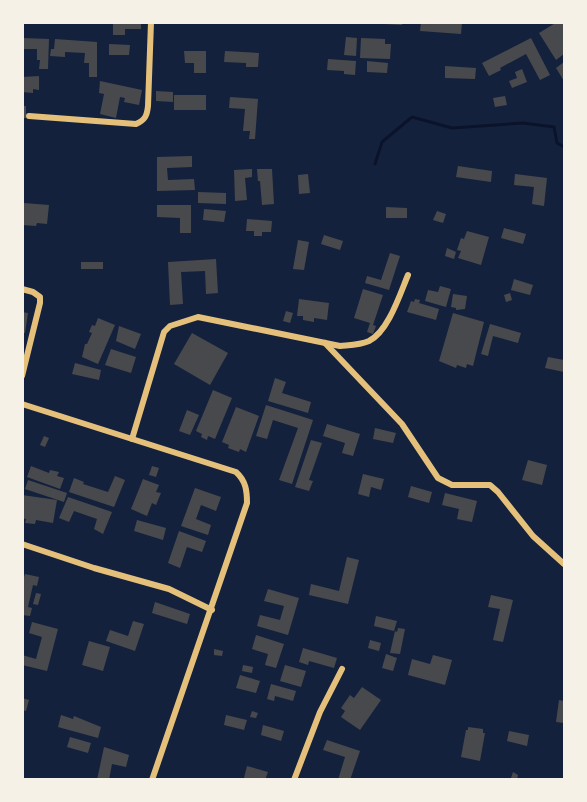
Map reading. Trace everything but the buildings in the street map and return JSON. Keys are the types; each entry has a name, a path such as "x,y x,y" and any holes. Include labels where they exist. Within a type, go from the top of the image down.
{"street":[{"path":"29,116 136,124 144,120 148,106 151,22"},
{"path":"132,439 164,332 170,326 198,317 340,346 358,344 371,340 384,327 408,275"},
{"path":"22,290 33,292 40,297 40,303 22,376"},
{"path":"325,343 402,424 438,478 452,485 490,485 533,536 564,564"},
{"path":"22,404 236,472 243,478 247,503 152,780"},
{"path":"22,544 94,568 169,589 212,610"},
{"path":"294,780 320,712 342,669"}],"waterway":[{"path":"375,164 382,142 412,117 452,128 523,123 554,127 557,143 564,147"}]}
